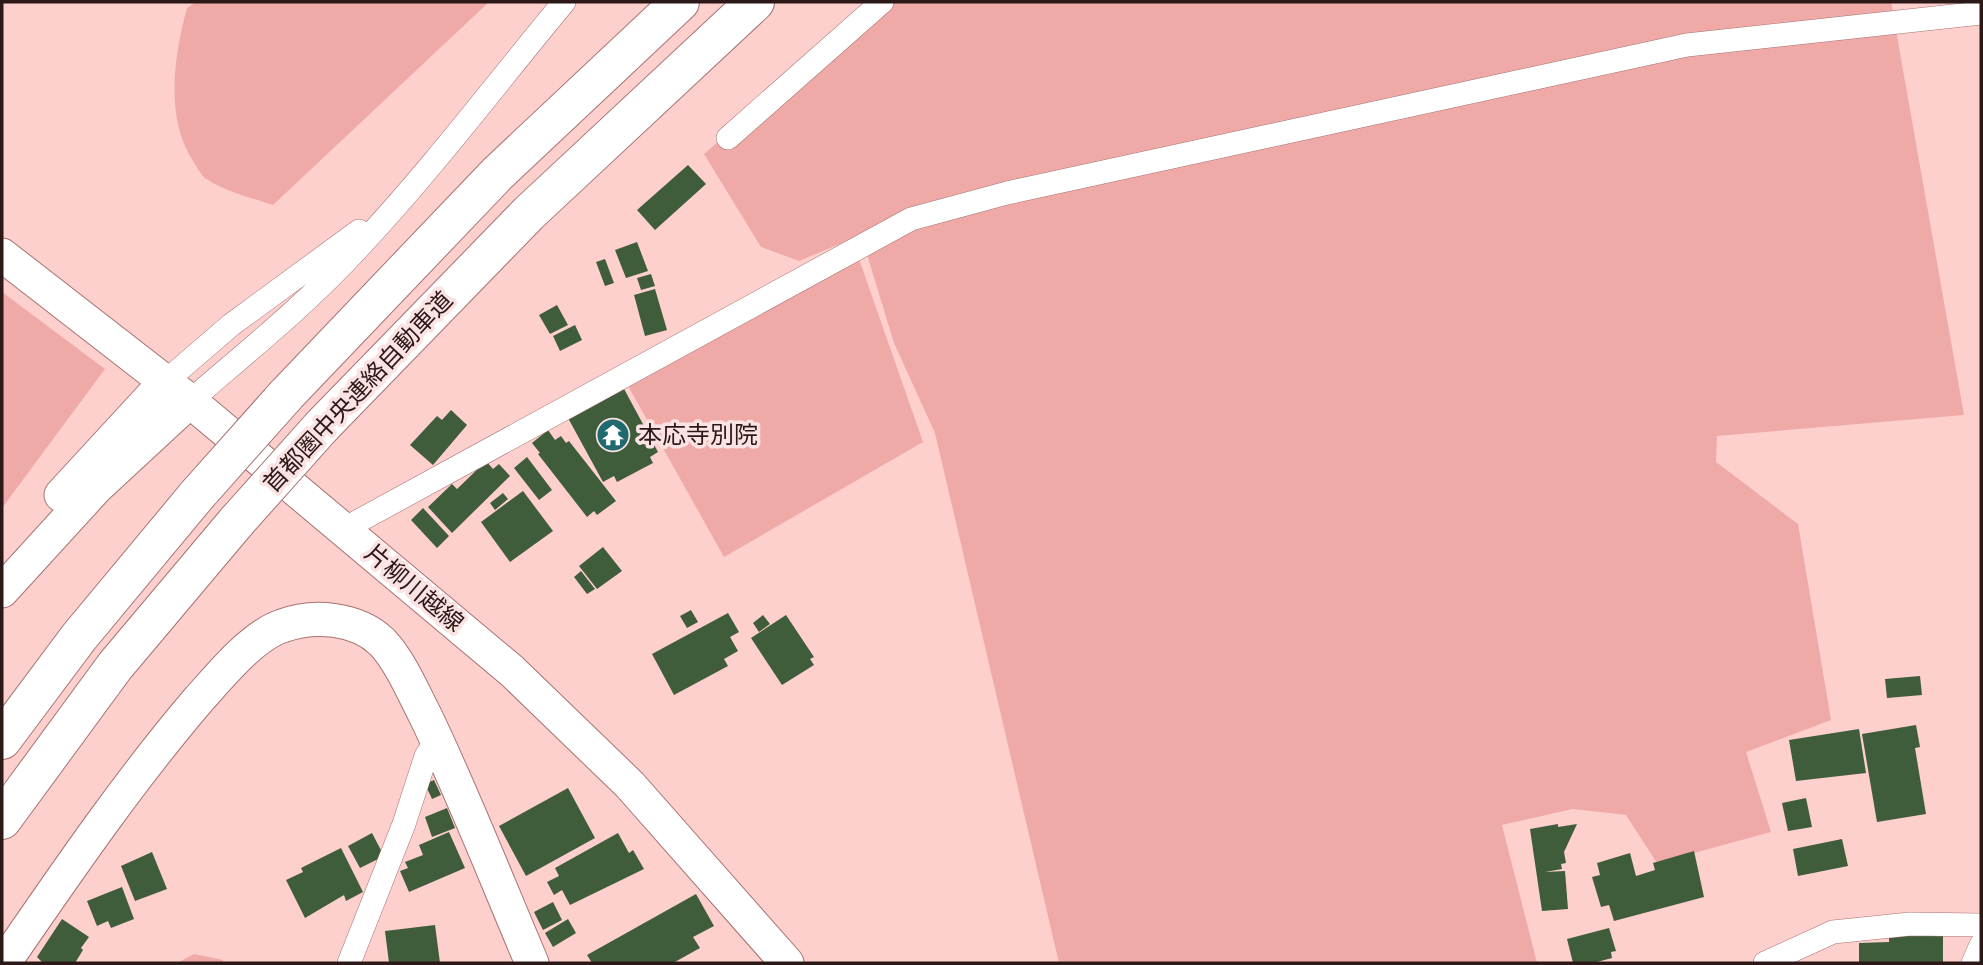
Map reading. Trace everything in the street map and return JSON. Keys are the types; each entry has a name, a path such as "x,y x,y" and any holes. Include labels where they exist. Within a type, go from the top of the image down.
{"highway":[{"name":"首都圏中央連絡自動車道","path":"2,740 79,637 197,495 286,395 497,174 680,2"},
{"name":"首都圏中央連絡自動車道","path":"2,820 115,666 237,521 322,426 530,213 755,2"}],"street":[{"path":"2,565 100,451 317,290 429,168 564,2"},
{"path":"728,138 882,2"},
{"path":"344,529 911,219 1007,193 1687,45 1981,13"},
{"path":"2,591 96,488 241,318 370,222 429,168"},
{"name":"片柳川越線","path":"2,256 178,391 512,671 630,785 787,963"},
{"path":"4,963 150,757 234,662 280,626 309,619 335,621 359,627 382,643 411,687 437,740 532,963"},
{"path":"349,963 404,824 426,757 437,740"},
{"path":"1765,963 1833,932 1910,924 1981,925"},
{"path":"1973,963 1981,945"}],"shaded area":[{"path":"196,2 489,2 273,205 231,191 206,179 185,147 175,108 174,88 178,46 187,8"},
{"path":"888,2 1891,2 1964,415 1717,436 1716,462 1798,524 1831,720 1746,752 1771,832 1657,863 1626,815 1573,809 1502,825 1537,963 1059,963 935,433 894,343 861,235 799,261 761,247 704,154 838,38"},
{"path":"859,259 923,442 724,557 627,384"},
{"path":"2,292 105,369 2,508"},
{"path":"194,954 223,960 223,963 177,963"}],"building":[{"path":"688,165 706,184 655,230 637,210"},
{"path":"637,242 648,271 626,278 615,250"},
{"path":"605,259 614,283 605,286 596,262"},
{"path":"651,274 655,286 641,290 637,278"},
{"path":"655,289 667,330 645,336 634,295"},
{"path":"557,305 568,325 550,334 539,315"},
{"path":"575,325 582,340 560,351 553,336"},
{"name":"本応寺別院","path":"623,387 658,452 650,457 653,463 617,482 614,476 603,482 568,418"},
{"path":"451,410 467,425 433,465 410,445 437,416 442,420"},
{"path":"548,430 555,440 561,436 566,443 569,441 616,501 597,515 594,511 587,517 532,443"},
{"path":"527,457 552,490 539,500 514,468"},
{"path":"486,461 493,469 499,464 510,476 452,533 428,507 452,484 457,489"},
{"path":"523,491 553,531 510,562 481,522"},
{"path":"503,493 508,499 495,510 490,503"},
{"path":"423,508 449,536 437,548 411,520"},
{"path":"603,547 622,571 597,589 579,566"},
{"path":"581,571 595,589 587,594 574,577"},
{"path":"691,610 698,622 687,628 680,616"},
{"path":"728,613 739,632 730,637 738,651 724,659 728,666 674,695 652,654"},
{"path":"763,615 770,624 759,632 753,623"},
{"path":"786,615 814,657 810,659 814,665 782,685 751,638"},
{"path":"1920,676 1922,695 1887,698 1885,679"},
{"path":"1916,725 1920,747 1915,748 1926,814 1877,822 1862,734"},
{"path":"1859,729 1866,773 1796,781 1789,740"},
{"path":"434,780 441,795 432,799 425,784"},
{"path":"568,788 595,838 526,876 499,826"},
{"path":"1806,798 1812,827 1788,831 1782,803"},
{"path":"447,808 455,828 432,837 425,817"},
{"path":"1558,824 1558,827 1577,824 1564,852 1566,863 1561,864 1562,869 1545,872 1565,871 1568,909 1542,911 1530,829"},
{"path":"449,832 465,868 409,892 400,871 408,868 405,862 423,855 419,845"},
{"path":"372,833 384,856 360,868 348,846"},
{"path":"618,833 629,853 633,850 644,869 570,905 562,890 554,895 547,882 559,876 555,868"},
{"path":"1842,839 1848,866 1798,876 1793,849"},
{"path":"341,848 363,892 346,901 344,895 305,918 286,880 303,872 301,868"},
{"path":"1694,851 1704,897 1614,921 1609,905 1601,907 1592,877 1600,875 1597,863 1630,853 1636,876 1655,870 1653,863"},
{"path":"152,852 167,889 135,901 121,866"},
{"path":"122,887 134,919 111,928 108,921 97,926 87,901"},
{"path":"696,894 714,926 693,937 700,948 673,963 592,963 587,955"},
{"path":"553,902 562,920 543,930 534,912"},
{"path":"62,919 89,937 75,963 43,963 37,957"},
{"path":"568,919 576,933 553,947 545,933"},
{"path":"435,925 440,963 389,963 385,931"},
{"path":"1609,928 1616,951 1611,952 1612,958 1593,963 1573,963 1567,939"},
{"path":"1889,935 1943,935 1943,963 1859,963 1859,943 1889,942"}],"place":[{"name":"本応寺別院","path":"613,435"}]}
